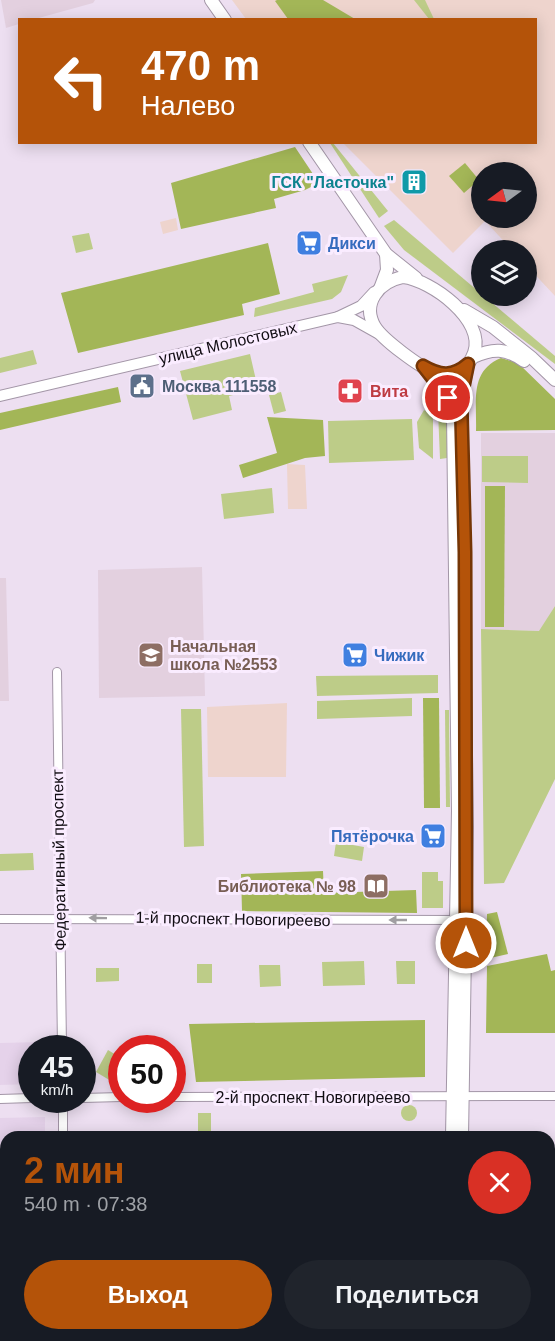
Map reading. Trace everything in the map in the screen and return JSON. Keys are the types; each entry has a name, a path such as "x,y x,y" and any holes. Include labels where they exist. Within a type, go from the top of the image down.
{"main road":[{"path":"212,0 224,18"},
{"path":"310,144 386,254 421,283 493,327 555,380"},
{"path":"386,254 387,270 370,308 372,318 383,336 423,366 442,374 460,371 471,360 495,350 510,351 534,368 543,371"},
{"path":"378,288 403,278 421,283"},
{"path":"458,306 474,331 476,339 461,398 464,491 462,921 458,1097 461,1131"},
{"path":"423,366 448,398 453,415 462,921"},
{"path":"453,1131 458,1097"}],"street":[{"name":"улица Молостовых","path":"0,396 338,317 362,306 378,288"},
{"path":"338,317 363,324 383,336"},
{"name":"Федеративный проспект","path":"57,672 62,1035"},
{"name":"1-й проспект Новогиреево","path":"0,919 60,917 462,921"},
{"name":"2-й проспект Новогиреево","path":"186,1097 555,1096"},
{"path":"0,1099 18,1098"},
{"path":"63,1113 63,1131"}],"shaded area":[{"path":"1,0 95,0 93,3 39,18 18,18 18,24 6,28"},
{"path":"232,0 555,0 555,296 537,277 537,240 503,240 492,228 537,228 537,162 471,162 471,228 478,228 453,253 344,144 537,144 537,18 245,18"},
{"path":"176,218 178,230 163,234 160,222"},
{"path":"481,433 555,433 555,606 540,631 481,629"},
{"path":"287,464 305,465 307,509 288,509"},
{"name":"Начальная школа №2553","path":"202,567 205,696 99,698 98,570"},
{"path":"0,578 6,578 9,701 0,701"},
{"path":"287,703 286,777 208,777 207,707"},
{"path":"0,1043 18,1043 18,1084 0,1085"},
{"path":"45,1117 45,1131 0,1131 0,1118"}],"green space":[{"path":"323,0 353,18 287,18 275,1"},
{"path":"414,0 425,0 434,18 428,18"},
{"path":"331,144 334,144 388,211 379,218"},
{"path":"295,147 319,183 305,190 274,199 276,208 181,229 171,183"},
{"path":"465,163 471,170 471,187 464,193 449,176"},
{"path":"394,220 471,285 471,301 404,250 384,226"},
{"path":"89,233 93,249 76,253 72,236"},
{"path":"268,243 280,294 242,304 244,315 78,353 61,293"},
{"path":"348,275 341,292 332,299 254,317 255,308 314,292 312,284"},
{"path":"478,306 496,306 555,356 555,364"},
{"path":"33,350 37,364 0,373 0,358"},
{"path":"250,354 258,389 229,396 232,410 193,420 180,371"},
{"path":"501,358 518,363 555,399 555,430 476,431 476,399 479,379 491,364"},
{"path":"118,387 121,402 0,430 0,413"},
{"path":"281,392 286,411 274,414 269,395"},
{"path":"441,400 447,415 447,458 440,459 438,411"},
{"path":"424,410 432,414 433,459 419,448 417,422"},
{"path":"267,417 323,420 325,456 305,458 243,478 239,465 277,453"},
{"path":"412,419 414,460 329,463 328,421"},
{"path":"482,456 528,456 528,483 482,482"},
{"path":"485,486 505,486 504,627 485,627"},
{"path":"272,488 274,513 224,519 221,494"},
{"path":"555,606 555,779 504,883 484,884 481,629 539,631"},
{"path":"438,675 438,693 317,696 316,676"},
{"path":"412,698 412,716 317,719 317,701"},
{"path":"423,698 439,698 440,808 424,808"},
{"path":"181,709 201,709 204,846 184,847"},
{"path":"445,710 449,710 450,807 446,807"},
{"path":"336,842 364,847 362,861 334,856"},
{"path":"33,853 34,870 0,871 0,854"},
{"path":"323,871 324,893 416,890 417,913 242,911 241,874"},
{"path":"422,872 438,872 438,881 443,881 443,908 422,908"},
{"path":"497,912 508,954 486,959 487,914"},
{"path":"547,954 551,971 555,970 555,1033 486,1033 487,966"},
{"path":"364,961 365,985 323,986 322,962"},
{"path":"396,961 415,961 415,984 397,984"},
{"path":"197,964 212,964 212,983 197,983"},
{"path":"259,965 280,965 281,986 260,987"},
{"path":"96,968 119,968 119,981 96,982"},
{"path":"425,1020 425,1077 196,1082 189,1024"},
{"path":"108,1050 108,1079 96,1072"},
{"path":"409,1105 415,1107 417,1113 415,1119 409,1121 403,1119 401,1113 403,1107"},
{"path":"198,1113 211,1113 211,1131 198,1131"}],"place":[{"name":"ГСК \"Ласточка\"","path":"414,182"},
{"name":"Дикси","path":"309,243"},
{"name":"Москва 111558","path":"142,386"},
{"name":"Вита","path":"350,391"},
{"name":"Начальная школа №2553","path":"151,655"},
{"name":"Чижик","path":"355,655"},
{"name":"Пятёрочка","path":"433,836"},
{"name":"Библиотека № 98","path":"376,886"}],"route":[{"path":"448,398 423,366 434,373 452,374 468,364 461,398 465,552 466,943"}]}
